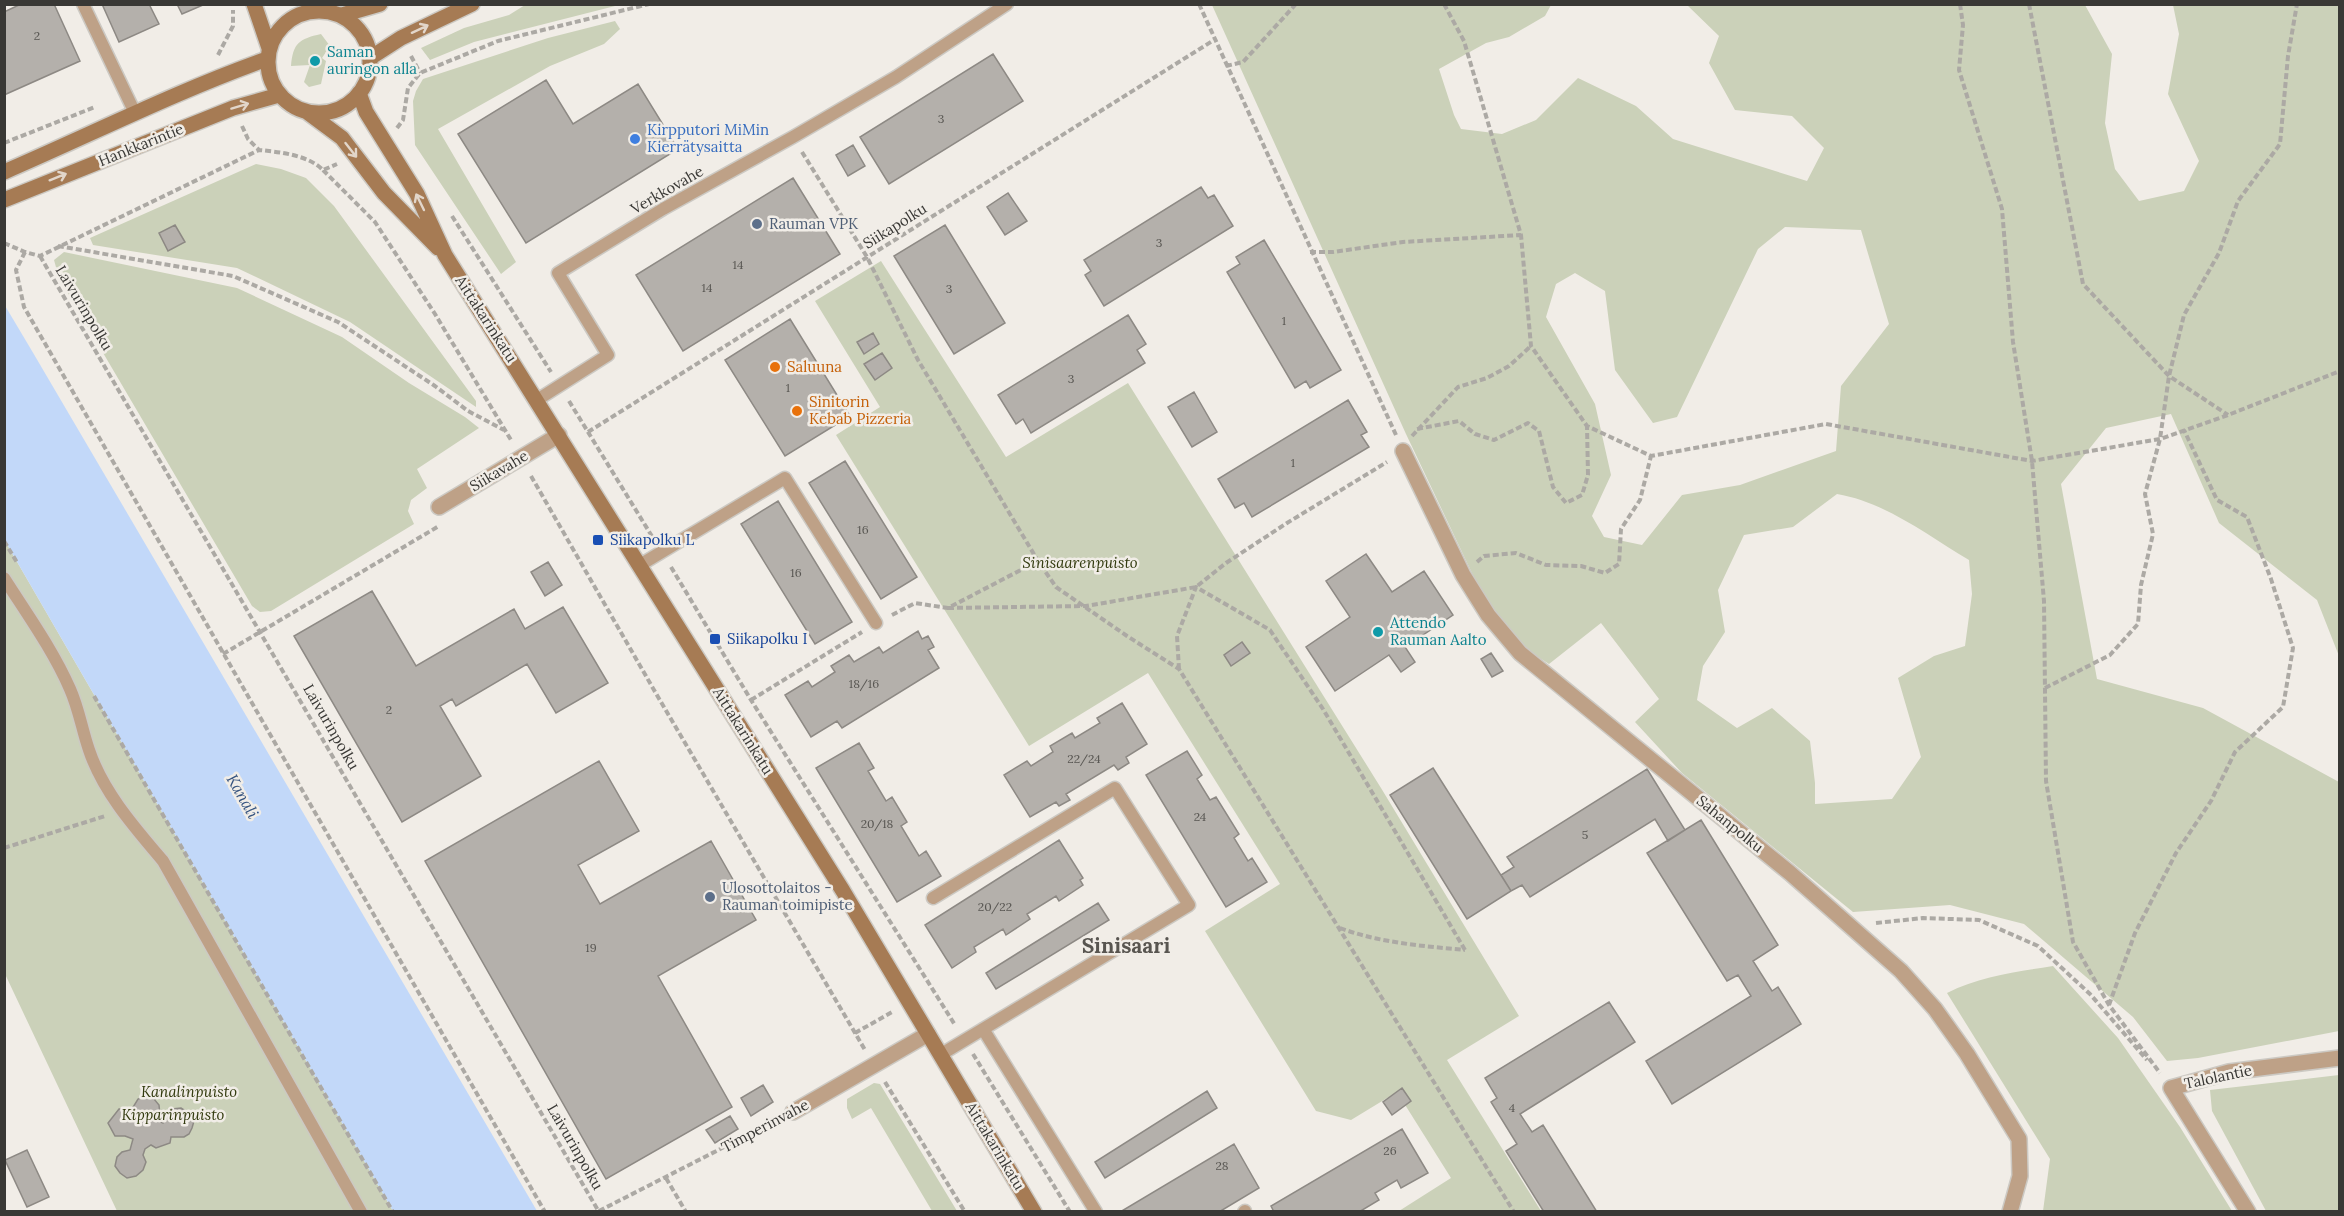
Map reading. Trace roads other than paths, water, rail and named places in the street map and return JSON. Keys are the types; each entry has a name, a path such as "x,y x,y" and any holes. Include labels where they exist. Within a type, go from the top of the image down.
{"main road":[{"path":"254,4 268,53 270,80 279,95 291,105 307,112 327,113 344,107 359,93 368,76 370,58 367,44 358,28 342,15 325,10 303,8 283,24 273,39 268,53"},
{"path":"342,15 380,4"},
{"path":"370,58 401,38 472,4"},
{"name":"Hankkarintie","path":"4,172 268,53"},
{"name":"Aittakarinkatu","path":"359,93 366,112 417,194 445,255 560,435 837,881 1034,1212"},
{"name":"Hankkarintie","path":"4,200 232,108 279,95"},
{"name":"Aittakarinkatu","path":"307,112 342,138 384,193 445,255"}],"street":[{"name":"Siikavahe","path":"440,507 560,435"},
{"name":"Sahanpolku","path":"1403,451 1463,575 1488,615 1520,653 1790,873 1901,971 1935,1009 1967,1054 2019,1139 2020,1176 2010,1212"},
{"name":"Timperinvahe","path":"793,1112 928,1034"},
{"name":"Talolantie","path":"2248,1212 2171,1088 2229,1072 2340,1058"}],"lane":[{"path":"83,4 135,113"},
{"name":"Verkkovahe","path":"537,400 608,355 558,273 663,208 793,137 896,76 1007,4"},
{"path":"640,565 785,478 876,623"},
{"path":"4,578 70,688 89,750 103,780 123,811 163,861 361,1212"},
{"path":"933,898 1115,788 1189,905 940,1055"},
{"path":"983,1029 1095,1212"}],"water":[{"name":"Kanali","path":"4,304 537,1211 393,1211 5,541"}],"place":[{"name":"Saman auringon alla","path":"315,61"},
{"name":"Kirpputori MiMin Kierrätysaitta","path":"635,139"},
{"name":"Rauman VPK","path":"757,224"},
{"name":"Saluuna","path":"775,367"},
{"name":"Sinitorin Kebab Pizzeria","path":"797,411"},
{"name":"Siikapolku L","path":"598,540"},
{"name":"Attendo Rauman Aalto","path":"1378,632"},
{"name":"Siikapolku I","path":"715,639"},
{"name":"Ulosottolaitos - Rauman toimipiste","path":"710,897"}],"district":[{"name":"Sinisaari","path":"1126,946"}],"park label":[{"name":"Sinisaarenpuisto","path":"1080,563"},
{"name":"Kanalinpuisto","path":"189,1092"},
{"name":"Kipparinpuisto","path":"173,1115"}]}
